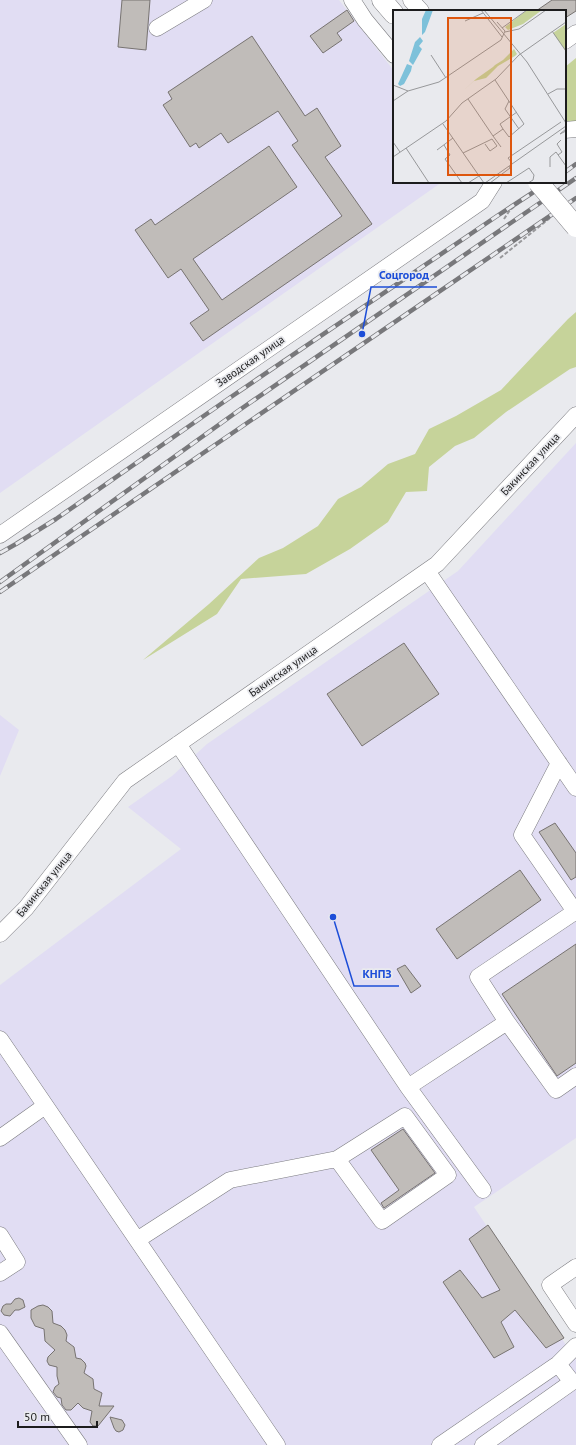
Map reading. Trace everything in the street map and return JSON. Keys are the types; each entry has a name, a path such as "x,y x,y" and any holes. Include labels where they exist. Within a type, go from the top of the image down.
{"main road":[{"path":"382,0 393,13"},
{"path":"536,186 576,227"}],"street":[{"path":"157,28 204,0"},
{"path":"352,0 365,20 393,54"},
{"path":"412,0 420,10"},
{"path":"566,40 576,33"},
{"path":"566,130 576,129"},
{"name":"Заводская улица","path":"0,534 482,201 493,183"},
{"name":"Бакинская улица","path":"0,934 26,908 125,781 438,564 576,416"},
{"path":"427,571 576,788"},
{"path":"178,744 408,1087 483,1190"},
{"path":"558,763 522,835 576,912 478,977 507,1022 556,1090 576,1076"},
{"path":"408,1087 507,1022"},
{"path":"0,1039 277,1445"},
{"path":"0,1138 46,1106"},
{"path":"137,1240 230,1180 337,1159 405,1116 448,1175 382,1221 337,1159"},
{"path":"0,1235 17,1262 0,1273"},
{"path":"576,1268 550,1285 576,1324"},
{"path":"0,1333 79,1445"},
{"path":"440,1445 558,1364 576,1346"},
{"path":"483,1445 572,1382 558,1364"}],"path":[{"path":"504,219 510,210 536,186"},
{"path":"500,258 550,218"}],"shaded area":[{"path":"0,0 339,0 393,70 393,183 441,183 0,493"},
{"path":"576,443 576,1138 474,1207 576,1360 576,1445 0,1445 0,985 181,849 128,807 172,776 207,744 458,571"},
{"path":"0,715 19,730 0,776"}],"green space":[{"path":"576,58 576,122 566,124 566,66"},
{"path":"576,312 576,367 570,369 506,412 474,438 455,446 429,467 427,491 406,492 388,522 350,549 306,574 241,579 217,614 143,660 209,604 259,558 283,548 318,526 338,499 361,487 388,464 415,454 429,429 456,416 501,390"}],"building":[{"path":"122,0 150,0 146,50 118,47"},
{"path":"552,0 576,0 576,11 566,17 566,10 537,10"},
{"path":"347,10 354,21 337,33 342,40 323,53 310,36"},
{"path":"252,36 305,116 317,108 341,146 325,157 372,224 203,341 190,323 209,310 181,269 168,278 135,230 151,219 155,225 269,146 297,187 193,259 222,300 342,216 292,145 298,141 278,111 228,143 221,133 199,148 196,143 190,147 163,105 172,99 168,92"},
{"path":"404,643 439,694 362,746 327,694"},
{"path":"555,823 576,853 576,877 571,880 539,832"},
{"path":"520,870 541,900 457,959 436,929"},
{"path":"576,944 576,1063 557,1076 502,994"},
{"path":"405,965 421,986 411,993 397,969"},
{"path":"403,1129 435,1173 384,1208 381,1203 399,1190 371,1150"},
{"path":"488,1225 564,1338 546,1348 515,1310 501,1322 514,1347 494,1358 443,1282 460,1270 482,1298 500,1290 469,1239"},
{"path":"19,1298 23,1300 25,1307 15,1310 10,1316 4,1315 1,1311 3,1306 6,1304 11,1304 15,1299"},
{"path":"43,1305 52,1311 53,1323 61,1326 65,1330 67,1335 66,1341 74,1347 76,1358 81,1359 85,1363 86,1366 84,1373 93,1379 94,1389 102,1393 99,1406 114,1406 98,1426 93,1426 90,1422 92,1411 83,1408 78,1403 71,1410 66,1410 62,1405 61,1398 57,1397 53,1392 55,1387 59,1384 57,1367 49,1365 47,1361 48,1357 55,1350 45,1341 44,1329 35,1326 31,1318 31,1310"},
{"path":"110,1417 122,1420 125,1425 123,1430 119,1432 116,1431"}],"railway":[{"path":"566,171 576,164"},
{"path":"0,582 238,411 576,178"},
{"path":"0,553 56,519 228,399 547,183"},
{"path":"0,592 576,198"}],"place":[{"name":"Соцгород","path":"362,334"},
{"name":"КНПЗ","path":"333,917"}]}
